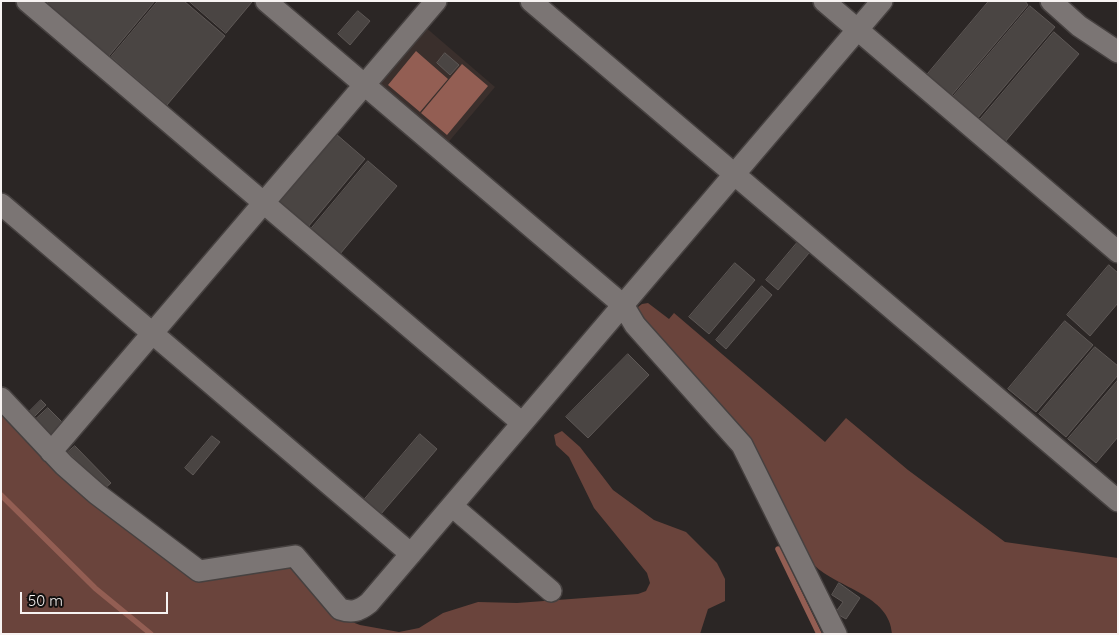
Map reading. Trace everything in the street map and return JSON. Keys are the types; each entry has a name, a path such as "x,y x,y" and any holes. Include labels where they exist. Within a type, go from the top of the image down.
{"street":[{"path":"27,1 522,423"},
{"path":"266,1 623,305 635,325 742,445 836,634"},
{"path":"52,452 436,1"},
{"path":"531,1 1118,502"},
{"path":"824,1 1118,252"},
{"path":"1,398 52,452 96,494 199,571 295,556 332,602 340,609 350,612 361,610 412,554 882,1"},
{"path":"1051,1 1079,26 1118,52"},
{"path":"1,204 412,554"},
{"path":"452,506 551,591"}],"shaded area":[{"path":"424,26 495,87 446,145 378,87 378,81"},
{"path":"416,51 448,79 420,112 388,85"},
{"path":"462,64 488,86 447,135 421,113"},
{"path":"648,303 669,319 674,313 825,442 846,418 908,470 1005,542 1118,558 1118,634 892,634 889,621 873,601 824,573 814,565 639,314 638,307"},
{"path":"1,409 192,574 291,566 336,616 360,625 399,632 419,628 443,613 478,602 517,603 638,594 646,591 650,583 647,573 594,508 569,457 556,445 554,435 562,431 580,447 613,490 654,520 686,532 717,563 725,579 725,601 708,609 700,634 1,634"}],"building":[{"path":"49,1 155,1 109,56 47,4"},
{"path":"158,1 184,1 225,36 167,105 111,57"},
{"path":"189,1 251,1 252,2 226,33"},
{"path":"989,1 1025,1 1028,5 951,96 926,76"},
{"path":"1030,6 1055,27 977,119 952,98"},
{"path":"358,11 370,21 350,45 338,34"},
{"path":"1054,32 1079,54 1005,142 979,121"},
{"path":"445,53 459,65 450,75 437,63"},
{"path":"336,134 365,159 308,227 279,202"},
{"path":"368,161 397,186 340,254 311,229"},
{"path":"797,243 809,253 778,290 766,280"},
{"path":"735,263 755,280 709,334 689,317"},
{"path":"1109,265 1118,273 1118,303 1090,336 1067,315"},
{"path":"762,286 772,295 726,349 716,340"},
{"path":"1065,321 1093,345 1036,412 1008,389"},
{"path":"1095,347 1118,366 1118,375 1066,437 1039,414"},
{"path":"628,354 649,375 588,438 566,417"},
{"path":"1118,380 1118,437 1096,463 1068,439"},
{"path":"41,400 46,405 34,417 29,412"},
{"path":"48,408 63,423 51,435 35,420"},
{"path":"420,434 437,449 381,514 364,500"},
{"path":"212,436 220,442 193,475 185,468"},
{"path":"75,446 111,483 104,489 68,452"},
{"path":"839,583 860,598 846,619 835,613 843,602 832,595"}],"waterway":[{"path":"1,495 95,588 151,634"},
{"path":"778,549 819,634"}]}
